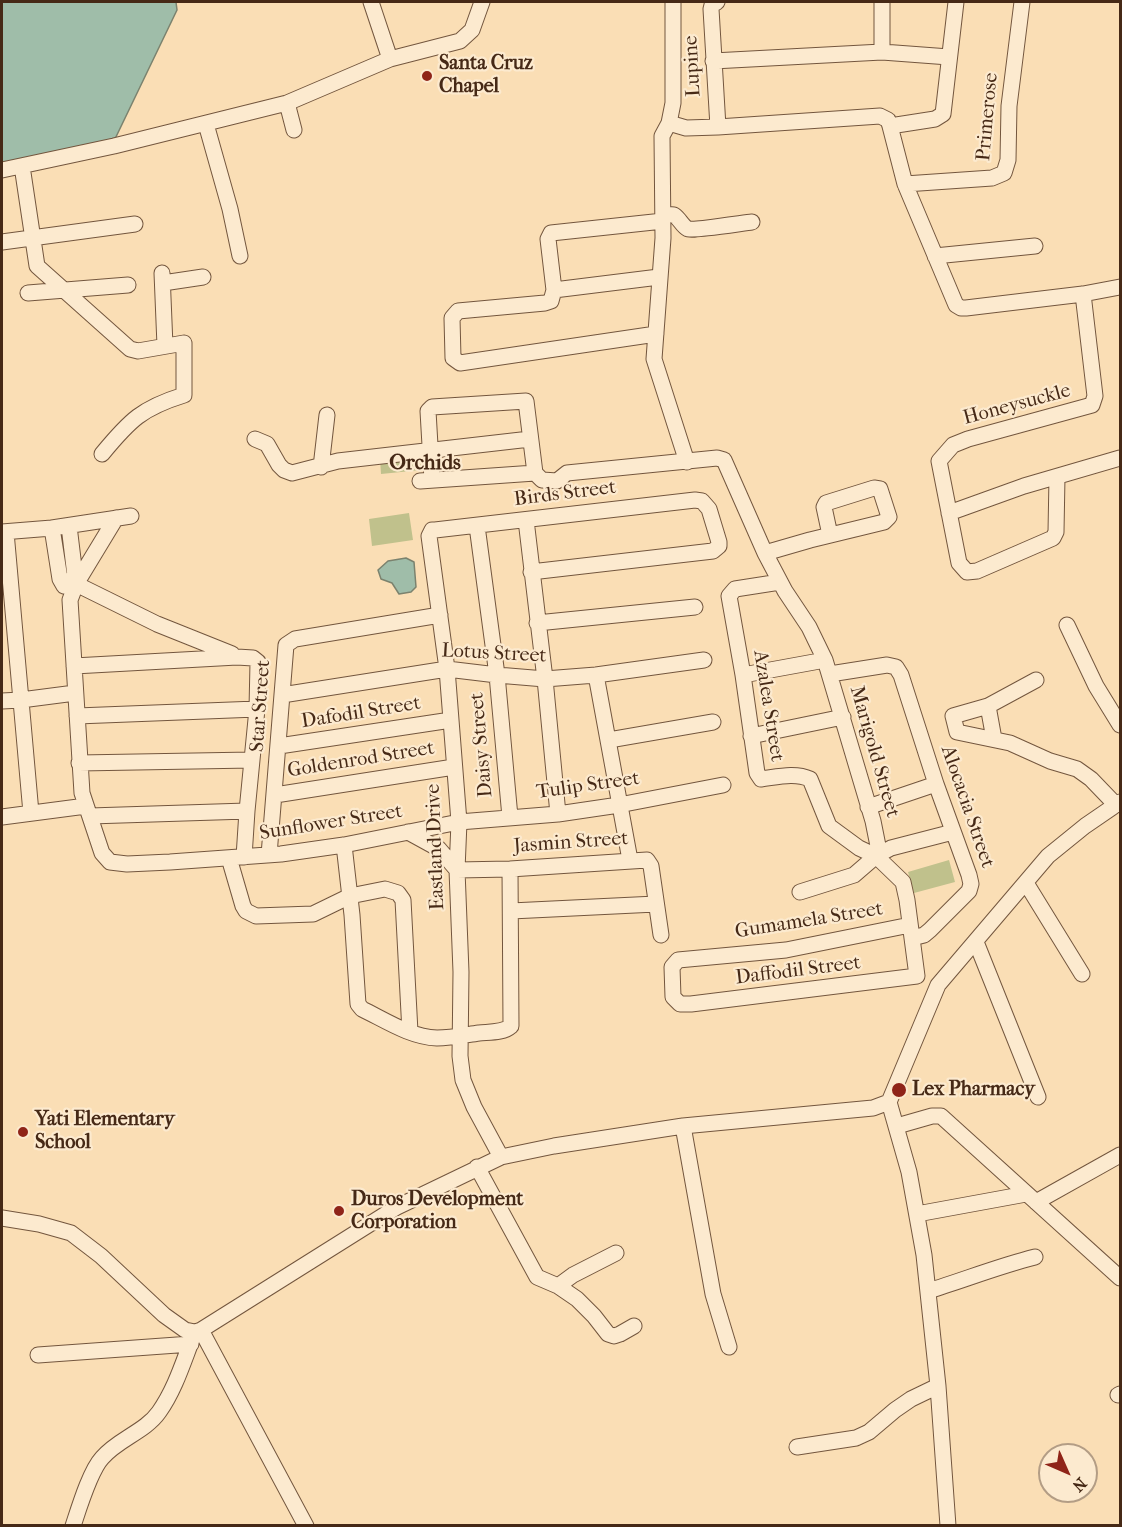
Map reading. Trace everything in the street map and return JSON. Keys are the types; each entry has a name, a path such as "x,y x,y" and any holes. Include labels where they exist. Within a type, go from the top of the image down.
{"street":[{"path":"371,2 390,59"},
{"path":"2,170 206,124 287,103 390,59 460,42 472,30 482,2"},
{"path":"535,473 426,481 430,452 428,411 432,407 524,401 528,404 535,473 542,480 552,482 567,473 687,462 656,365 663,217 662,136 669,123 673,103 673,2"},
{"name":"Lupine","path":"716,2 711,9 718,127"},
{"path":"882,2 882,52"},
{"path":"890,126 935,119 943,114 956,2"},
{"name":"Primerose","path":"905,184 992,178 1004,173 1008,160 1009,106 1022,2"},
{"path":"713,62 882,52 949,57"},
{"path":"287,103 294,130"},
{"path":"669,123 686,128 718,127 880,116 888,120 905,184 952,300 961,308 1083,294 1120,287"},
{"path":"206,124 230,209 240,256"},
{"path":"22,166 37,266 130,349 138,351 184,343 184,395 141,413 130,421 102,454"},
{"path":"656,334 462,363 454,361 452,318 455,313 549,303 553,298 554,290 548,239 551,233 674,215 685,227 693,231 752,222"},
{"path":"2,243 135,224"},
{"path":"935,256 1035,246"},
{"path":"165,346 162,278 203,277"},
{"path":"554,290 659,277"},
{"path":"28,293 128,285"},
{"name":"Honeysuckle","path":"1057,477 1056,532 1053,538 977,571 967,572 959,563 939,461 953,445 968,439 1092,405 1095,396 1083,294"},
{"path":"321,466 327,416"},
{"path":"255,439 267,444 274,459 288,473 297,473 338,461 530,439"},
{"name":"Marigold Street","path":"687,462 717,458 725,462 765,553 780,582 809,627 827,667 843,717 878,841 876,855"},
{"path":"949,513 1024,486 1120,458"},
{"name":"Birds Street","path":"432,530 702,501 709,508 719,542 719,546 713,551 531,572"},
{"path":"31,813 4,532 52,528 123,517 76,584 70,600"},
{"path":"526,520 558,814"},
{"path":"69,525 76,584"},
{"name":"Daisy Street","path":"477,525 497,675 510,817"},
{"path":"52,528 60,579 70,600 79,764 88,811"},
{"name":"Eastland Drive","path":"432,530 429,536 447,669 459,822 457,870 463,1080 474,1107 501,1157"},
{"path":"765,553 830,535"},
{"path":"60,579 76,584 157,624 237,657"},
{"name":"Azalea Street","path":"780,582 741,588 731,592 730,601 759,778 794,775 810,779 829,826 859,848 876,855"},
{"path":"537,623 695,607"},
{"name":"Star Street","path":"270,855 286,645 291,640 380,623 440,615"},
{"path":"1067,625 1096,686 1120,724"},
{"path":"74,666 237,657 253,658 258,662 257,709 247,811 237,857 243,906 256,916 314,914 350,896 385,889 398,893 403,900 410,1032"},
{"name":"Lotus Street","path":"282,694 447,669 545,679 596,675 704,660"},
{"name":"Alocacia Street","path":"827,667 886,665 896,667 901,675 936,784 969,875 971,887 930,930 924,935 911,932"},
{"path":"743,675 827,667"},
{"path":"596,675 630,860"},
{"path":"948,1526 938,1386 928,1292 909,1172 889,1102 938,985 1048,856 1085,826 1118,804 1092,779 1077,769 1050,761 1010,743 957,732 953,716 988,706 1036,680"},
{"path":"2,700 21,700 75,693"},
{"path":"988,706 994,739"},
{"path":"77,716 257,709"},
{"path":"752,735 843,717"},
{"name":"Dafodil Street","path":"279,746 451,720"},
{"path":"609,740 713,722"},
{"path":"79,764 252,760"},
{"name":"Goldenrod Street","path":"275,795 454,766"},
{"path":"868,807 936,784"},
{"name":"Tulip Street","path":"459,822 558,814 723,785"},
{"path":"2,817 31,813 88,811 247,811"},
{"name":"Sunflower Street","path":"88,811 102,853 110,862 127,864 270,855 344,844 459,822"},
{"path":"408,832 439,849 457,870"},
{"path":"800,892 854,874 876,855 891,848 953,832"},
{"path":"344,844 358,1004 362,1009 410,1032 438,1038 505,1030 511,1026 510,869"},
{"path":"876,855 903,882 917,976 938,985"},
{"name":"Jasmin Street","path":"457,870 510,869 644,859 650,862 662,935"},
{"path":"1026,883 1082,974"},
{"path":"512,911 656,904"},
{"name":"Gumamela Street","path":"684,1005 672,997 672,968 678,960 786,950 911,932"},
{"path":"976,942 1038,1097"},
{"name":"Daffodil Street","path":"684,1005 917,976"},
{"path":"38,1354 196,1335 397,1207 501,1157 566,1144 683,1126 873,1108 889,1102"},
{"path":"897,1126 932,1116 941,1116 1120,1278"},
{"path":"683,1126 712,1294 729,1347"},
{"path":"917,1214 1031,1198 1120,1155"},
{"path":"477,1167 537,1277 558,1286 583,1305 608,1334 614,1336 621,1334 634,1326"},
{"path":"2,1218 39,1224 71,1233 101,1256 164,1315 196,1335 306,1526"},
{"path":"558,1286 573,1275 616,1253"},
{"path":"928,1292 1006,1264 1035,1257"},
{"path":"73,1526 84,1495 101,1459 158,1414 172,1392 196,1335"},
{"path":"797,1448 856,1438 869,1432 911,1399 938,1386"}],"green space":[{"path":"420,455 421,470 381,474 380,459"},
{"path":"409,513 413,540 372,546 369,519"},
{"path":"949,860 955,882 914,893 908,872"}],"shaded area":[{"path":"2,2 176,2 177,10 114,141 2,163"},
{"path":"406,558 414,562 416,587 411,592 399,594 392,583 381,579 378,570 388,561"}],"place":[{"name":"Santa Cruz Chapel","path":"427,76"},
{"name":"Lex Pharmacy","path":"899,1090"},
{"name":"Yati Elementary School","path":"23,1132"},
{"name":"Duros Development Corporation","path":"339,1211"}],"district":[{"name":"Orchids","path":"425,464"}]}
